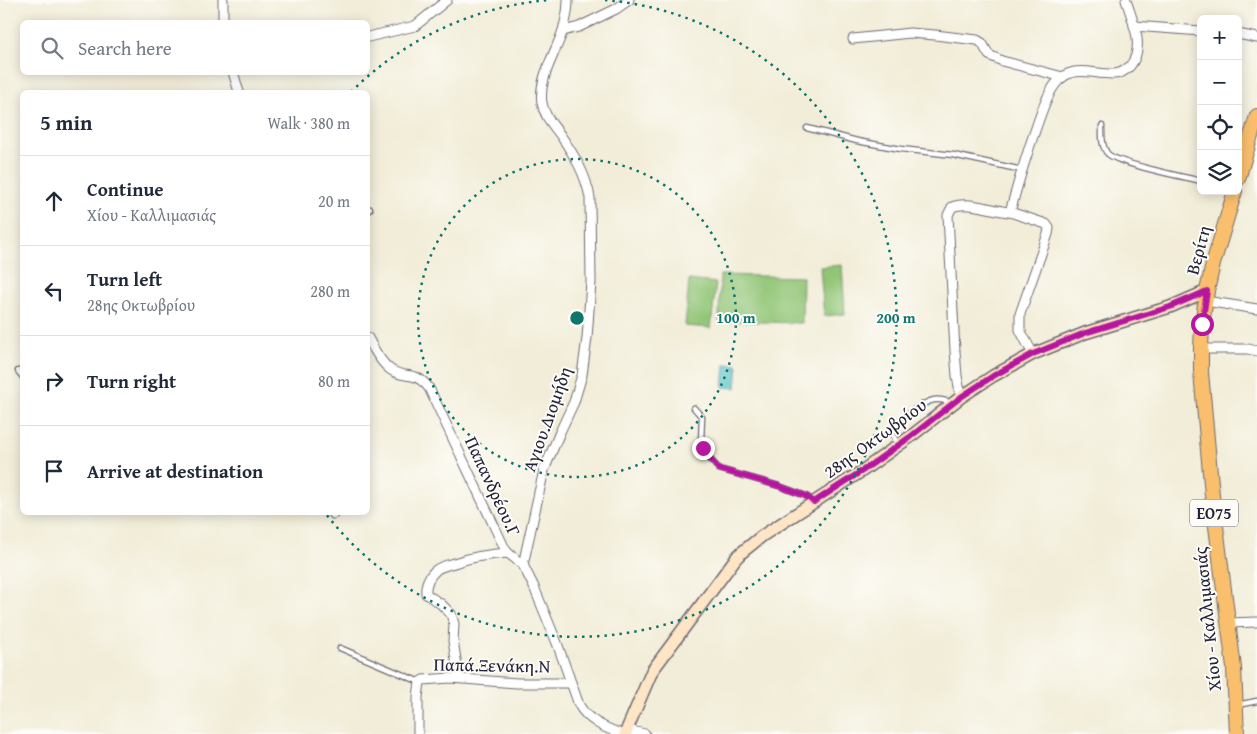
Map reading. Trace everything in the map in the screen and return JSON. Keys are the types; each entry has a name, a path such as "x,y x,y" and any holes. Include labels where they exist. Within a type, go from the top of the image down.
{"main road":[{"path":"1242,166 1257,116"},
{"name":"Βερίτη","path":"1206,296 1213,264 1234,195"},
{"name":"Χίου - Καλλιμασιάς","path":"1206,296 1202,324 1201,372 1212,495 1234,668 1237,734"},
{"name":"28ης Οκτωβρίου","path":"624,733 652,671 736,558 762,536 897,446 957,400 993,376 1033,354 1085,333 1206,296"}],"street":[{"path":"223,0 223,20"},
{"path":"370,37 415,26 447,0"},
{"name":"Αγιου.Διομήδη","path":"523,565 544,470 574,402 582,375 588,329 591,282 590,198 588,187 579,164 546,114 542,102 543,80 563,31 568,0"},
{"path":"563,31 579,27 616,9 629,0"},
{"path":"1010,212 1046,100 1054,86 1063,76 1074,72 1084,71 1113,74 1123,72 1129,68 1136,56 1138,45 1126,0"},
{"path":"1134,26 1197,31"},
{"path":"853,39 910,33 977,40 982,42 989,55 1002,61 1063,76"},
{"path":"1242,35 1257,38"},
{"path":"234,75 238,90"},
{"path":"957,400 948,215 952,207 958,205 972,206 1010,212 1046,224 1048,234 1020,314 1020,330 1033,354"},
{"path":"1206,296 1257,309"},
{"name":"Παπανδρέου.Γ","path":"370,342 389,369 398,374 420,378 429,388 505,549 523,565 534,587 584,714 598,723 624,733 645,734"},
{"path":"1201,349 1257,351"},
{"path":"459,678 451,614 426,594 426,583 429,577 440,568 470,558 508,553"},
{"path":"1228,624 1257,622"},
{"name":"Παπά.Ξενάκη.Ν","path":"418,734 420,682 423,680 459,678 517,683 571,683"}],"lane":[{"path":"1102,126 1103,144 1106,152 1112,157 1131,164 1197,180"},
{"path":"807,128 874,144 953,155 1022,170"},
{"path":"897,446 892,431 907,416 926,402 957,400"},
{"path":"694,408 702,417 701,442 703,448 706,455 719,469 779,486 806,496 814,502"},
{"path":"340,648 420,682"},
{"path":"1236,705 1257,701"}],"green space":[{"path":"842,265 845,314 824,316 820,267"},
{"path":"720,275 803,277 802,323 719,321"},
{"path":"689,280 716,283 711,328 685,326"}],"water":[{"path":"725,364 738,365 736,388 723,387"}],"route":[{"path":"703,448 706,455 719,469 779,486 806,496 814,502 910,437 961,397 993,376 1033,354 1085,333 1170,307 1207,291 1202,324"}]}
